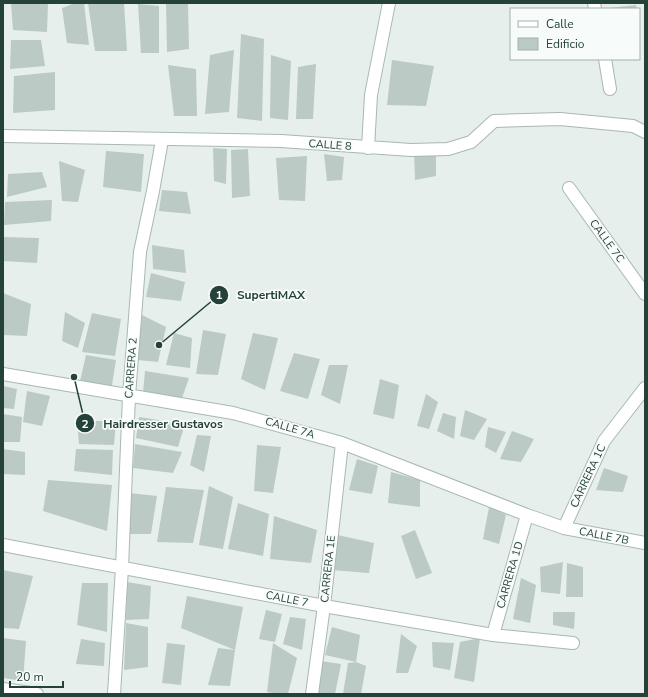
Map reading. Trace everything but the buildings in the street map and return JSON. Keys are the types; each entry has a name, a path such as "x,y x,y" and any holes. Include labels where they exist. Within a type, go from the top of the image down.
{"street":[{"path":"368,148 370,95 389,3"},
{"path":"605,60 610,89"},
{"name":"CALLE 8","path":"3,136 281,141 411,150 448,149 471,142 494,121 560,119 633,126 645,132"},
{"name":"CARRERA 2","path":"114,694 122,568 129,396 140,252 154,191 162,140"},
{"name":"CALLE 7C","path":"569,188 645,294"},
{"name":"CALLE 7A","path":"3,374 233,412 342,443 527,516 564,528"},
{"name":"CARRERA 1C","path":"564,528 604,441 645,388"},
{"name":"CARRERA 1E","path":"312,694 324,606 342,443"},
{"name":"CARRERA 1D","path":"493,635 527,516"},
{"name":"CALLE 7B","path":"564,528 645,543"},
{"name":"CALLE 7","path":"3,545 324,606 493,635 573,643"},
{"path":"3,689 37,694"}],"place":[{"name":"SupertiMAX","path":"159,345"},
{"name":"Hairdresser Gustavos","path":"74,377"}]}
